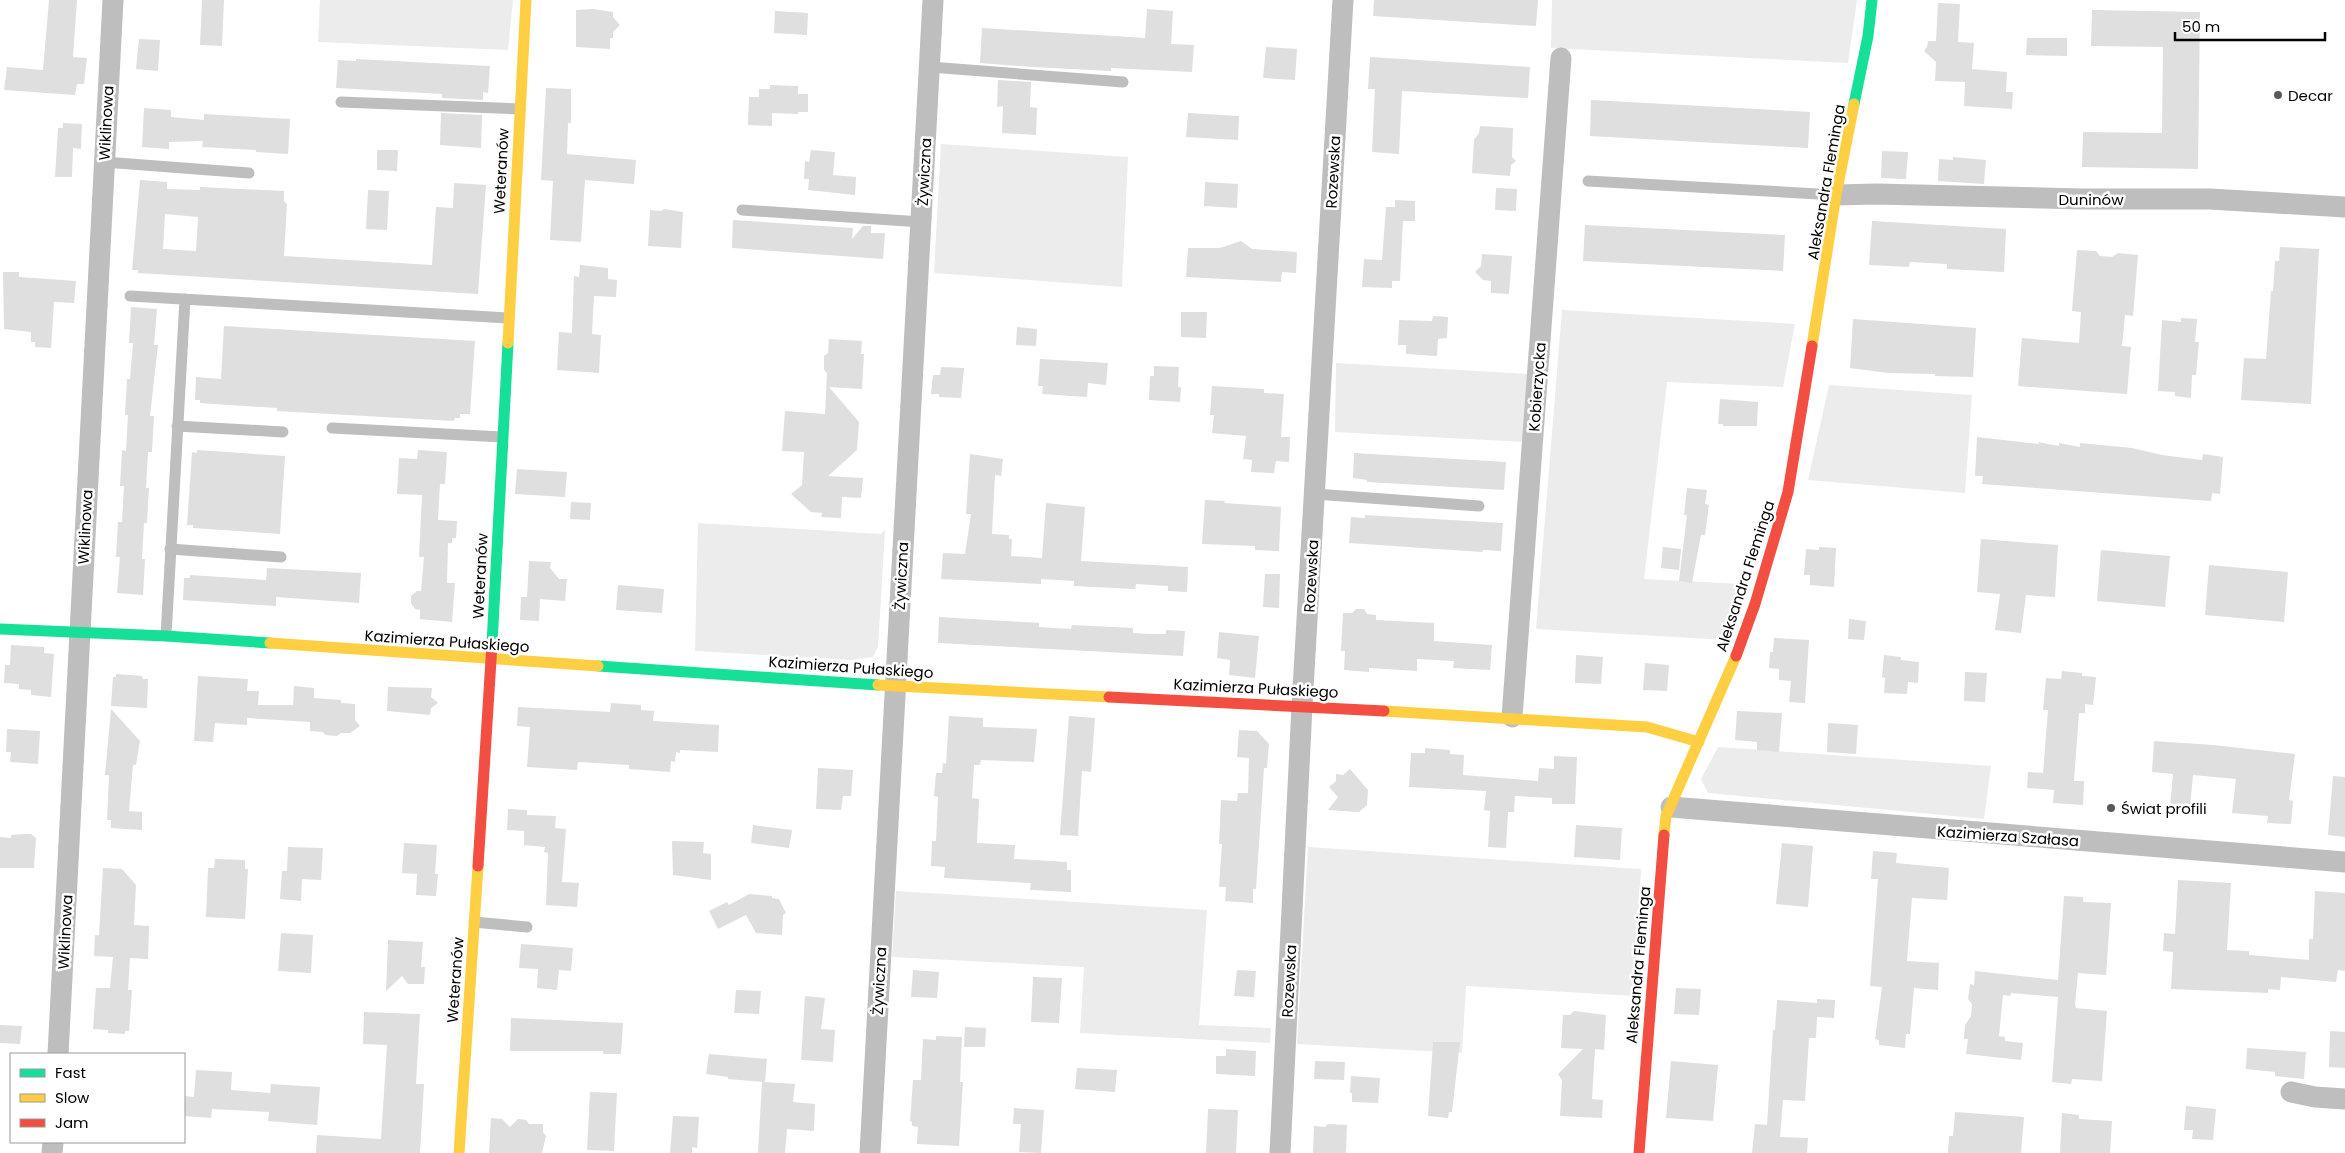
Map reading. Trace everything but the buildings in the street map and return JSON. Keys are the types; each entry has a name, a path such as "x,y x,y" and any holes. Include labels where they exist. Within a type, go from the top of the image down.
{"street":[{"name":"Wiklinowa","path":"58,1053 113,0"},
{"name":"Weteranów","path":"459,1153 490,658 526,0"},
{"name":"Żywiczna","path":"870,1153 933,0"},
{"name":"Rozewska","path":"1280,1153 1302,706 1343,0"},
{"name":"Aleksandra Fleminga","path":"1638,1153 1666,816 1731,669 1754,604 1788,492 1836,195 1868,36 1872,0"},
{"name":"Kobierzycka","path":"1512,717 1561,58"},
{"name":"Duninów","path":"1836,195 2210,199 2345,207"},
{"name":"Kazimierza Pułaskiego","path":"0,629 166,636 895,686 1512,717 1647,727 1699,742"},
{"name":"Kazimierza Szałasa","path":"1670,808 2345,862"},
{"path":"2291,1092 2315,1097 2345,1099"}],"lane":[{"path":"930,67 1123,82"},
{"path":"341,102 520,109"},
{"path":"104,162 249,173"},
{"path":"1588,181 1836,195"},
{"path":"742,210 921,222"},
{"path":"130,296 508,318"},
{"path":"166,636 185,299"},
{"path":"177,426 283,432"},
{"path":"332,428 502,437"},
{"path":"1315,494 1480,506"},
{"path":"170,549 281,557"},
{"path":"474,922 527,927"}],"shaded area":[{"path":"320,0 513,0 508,50 318,42"},
{"path":"1552,0 1857,0 1848,63 1551,48"},
{"path":"941,144 1128,157 1122,287 934,273"},
{"path":"1562,310 1795,324 1783,387 1667,382 1644,579 1742,584 1726,640 1536,629"},
{"path":"1336,363 1530,374 1525,442 1335,432"},
{"path":"1829,385 1972,395 1965,493 1808,480"},
{"path":"698,523 881,534 885,530 878,647 873,657 851,660 695,651"},
{"path":"1718,747 1991,766 1984,819 1708,793 1701,779"},
{"path":"1308,847 1641,869 1634,996 1466,986 1462,1053 1297,1044"},
{"path":"896,891 1207,910 1199,1025 1271,1028 1270,1043 1080,1033 1084,967 892,957"}],"traffic: fast":[{"path":"1854,104 1868,36 1872,0"},
{"path":"492,644 508,343"},
{"path":"0,629 166,636 270,643"},
{"path":"598,666 878,685"}],"traffic: slow":[{"path":"508,343 526,0"},
{"path":"1812,346 1836,195 1854,104"},
{"path":"270,643 598,666"},
{"path":"1664,835 1666,816 1736,656"},
{"path":"878,685 1109,697"},
{"path":"1384,711 1647,727 1699,742"},
{"path":"459,1153 478,866"}],"traffic: jam":[{"path":"1736,656 1755,604 1788,492 1812,346"},
{"path":"478,866 492,644"},
{"path":"1109,697 1384,711"},
{"path":"1639,1153 1664,835"}],"place":[{"name":"Decar","path":"2278,95"},
{"name":"Świat profili","path":"2111,808"}]}
